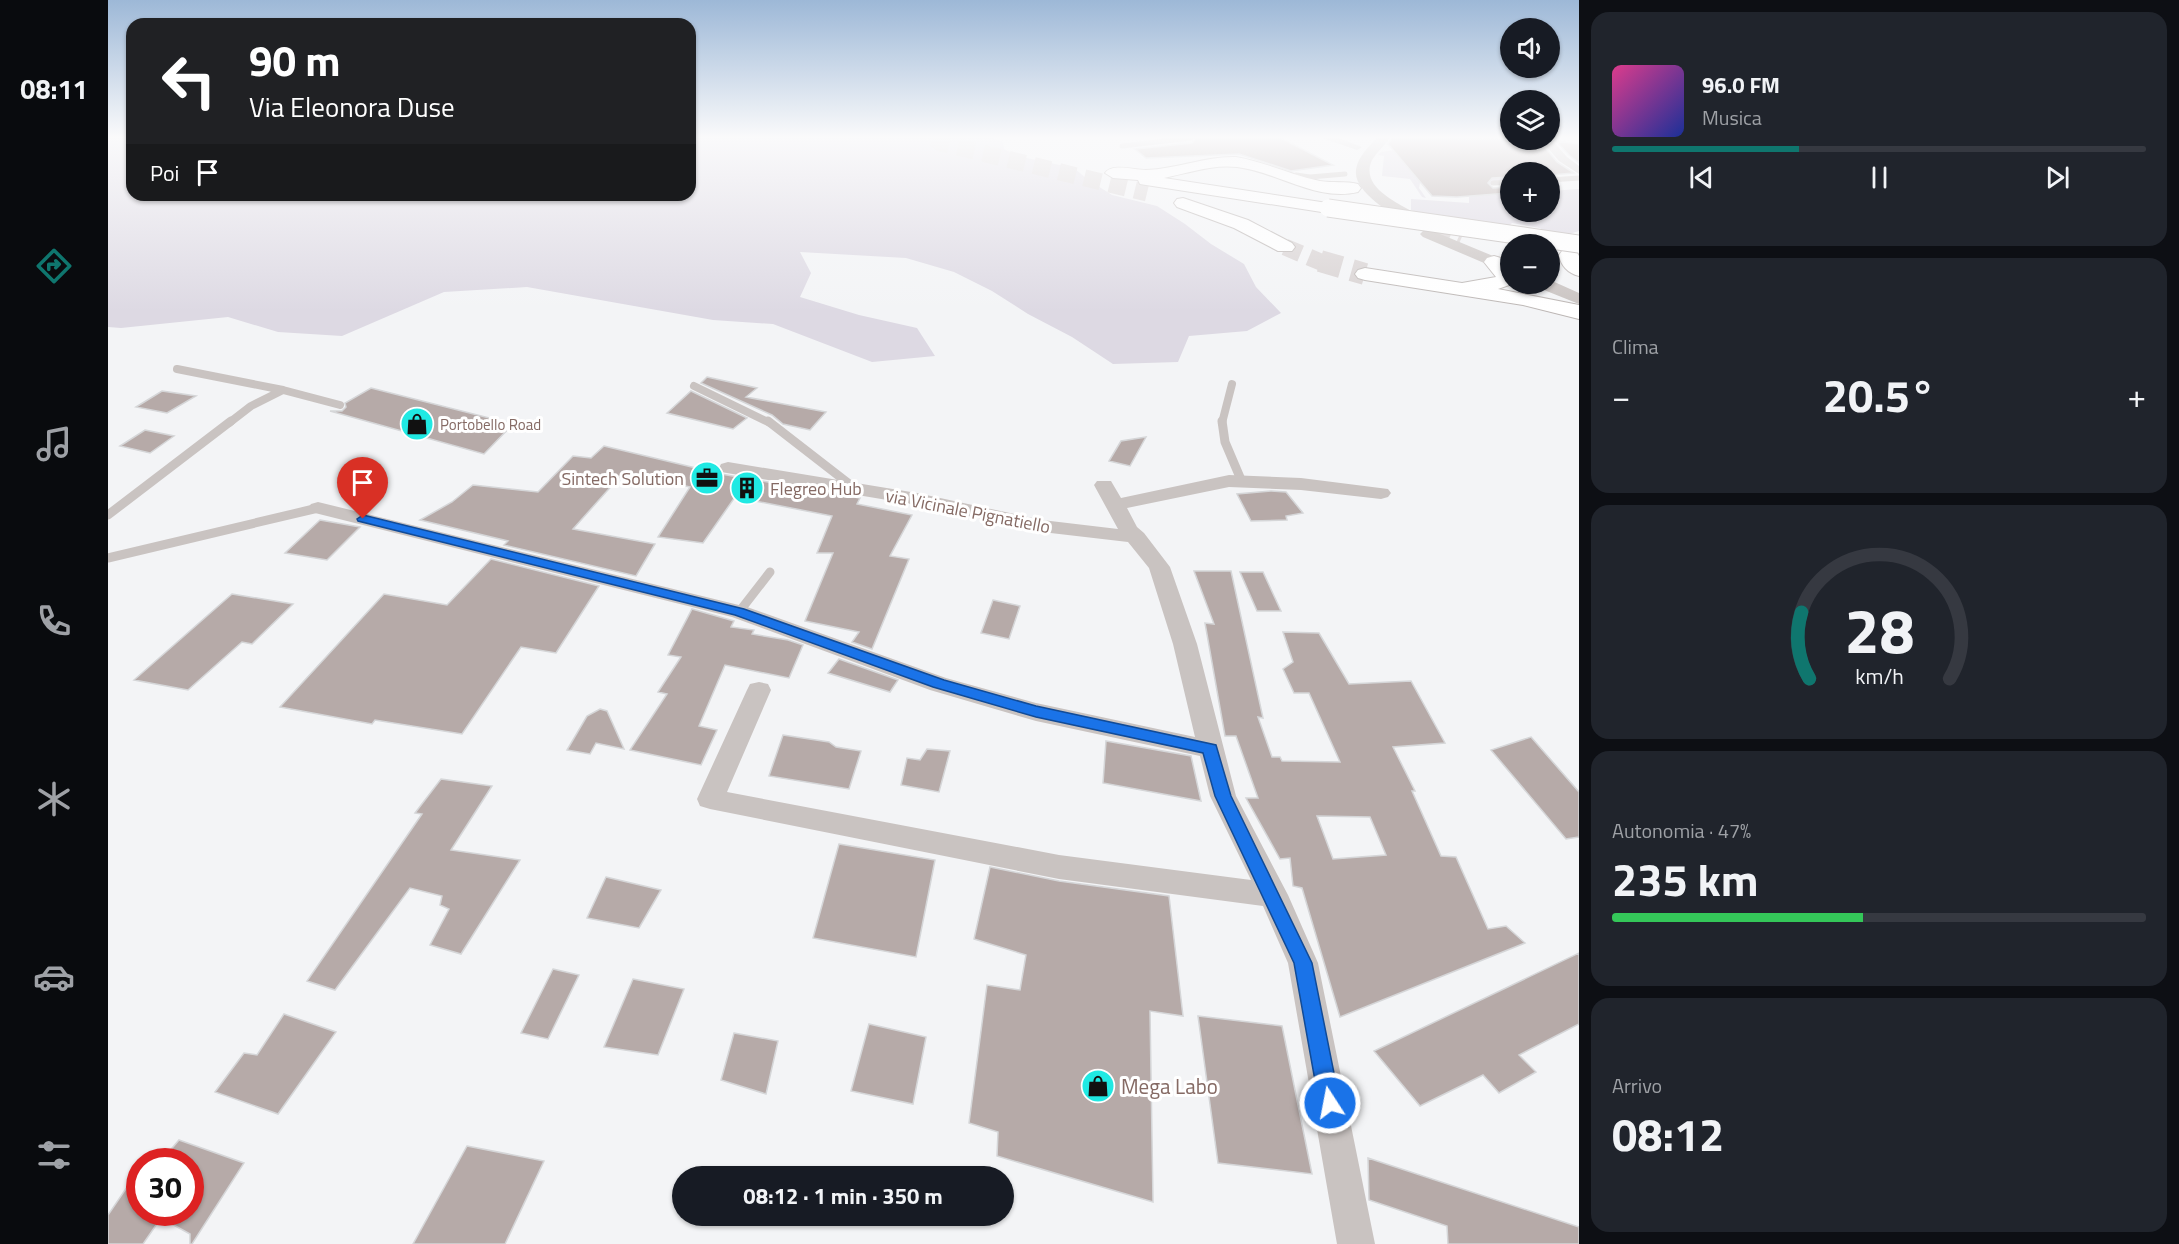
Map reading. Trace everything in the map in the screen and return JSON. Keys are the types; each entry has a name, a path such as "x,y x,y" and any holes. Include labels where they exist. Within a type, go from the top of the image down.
{"highway":[{"path":"1159,196 1280,232 1328,213"},
{"path":"1182,196 1328,213 1500,239"},
{"path":"1232,196 1577,255"},
{"path":"1560,250 1577,255"},
{"path":"1365,274 1414,284 1523,299 1579,312"},
{"path":"1414,284 1470,286 1494,285 1500,282"}],"street":[{"path":"1363,196 1377,211"},
{"path":"1379,196 1406,214"},
{"path":"1428,234 1500,261"},
{"path":"1461,239 1500,260"},
{"path":"1560,277 1579,285"},
{"path":"1560,291 1579,299"},
{"name":"via Vicinale Pignatiello","path":"728,468 958,507 1042,526 1137,537"},
{"path":"1356,1244 1303,963 1273,895 1223,796 1185,644 1159,567 1137,537 1128,529 1109,495 1229,481 1301,484 1381,493"},
{"path":"318,508 739,612 878,663 1036,712 1210,749"},
{"path":"759,690 710,799 1059,867 1273,895"}],"lane":[{"path":"177,369 283,390 340,405"},
{"path":"1232,384 1222,417 1230,457 1242,482"},
{"path":"694,386 768,421 857,490"},
{"path":"108,515 251,406 283,390"},
{"path":"108,558 318,508"},
{"path":"739,612 770,572"}],"shaded area":[{"path":"108,196 126,196 126,201 696,201 696,196 1116,196 1157,206 1244,264 1256,287 1281,313 1247,331 1189,336 1178,362 1113,364 1072,337 954,272 906,258 800,252 811,273 800,297 859,315 917,328 935,356 872,362 773,324 713,320 527,287 444,292 342,336 278,332 228,317 121,328 108,327"},
{"path":"1500,196 1500,222 1560,222 1560,196 1579,196 1579,231 1569,234 1545,233 1540,228 1512,223 1508,227 1427,216 1411,210 1411,199 1469,203 1469,197"}],"building":[{"path":"707,377 757,388 746,397 826,412 810,430 783,424 772,415 701,383"},
{"path":"371,388 513,424 484,454 330,411 342,411 346,407 345,403"},
{"path":"162,391 196,396 167,413 136,407"},
{"path":"691,391 747,418 733,429 667,413"},
{"path":"145,430 174,436 150,453 120,446"},
{"path":"1146,437 1130,466 1109,461 1121,441"},
{"path":"604,446 721,474 860,498 857,504 912,515 890,556 909,559 872,649 852,642 859,632 805,621 833,553 817,553 832,516 735,497 703,543 658,537 690,487 624,472 573,529 655,544 636,576 504,545 508,541 420,520 452,502 473,485 538,492 573,456 591,458"},
{"path":"1286,492 1303,513 1286,516 1287,520 1251,521 1237,494"},
{"path":"320,520 360,527 327,560 285,553"},
{"path":"491,559 599,586 556,653 521,647 462,734 375,720 372,724 280,707 384,594 447,605"},
{"path":"1194,571 1231,571 1263,718 1258,717 1272,757 1280,757 1282,761 1340,762 1309,693 1294,693 1283,669 1293,662 1283,632 1319,633 1349,684 1411,681 1445,743 1393,747 1415,791 1412,791 1441,856 1456,857 1488,929 1506,926 1525,943 1340,1017 1302,888 1293,886 1290,858 1280,859 1246,798 1258,798 1236,736 1225,736 1205,623 1214,624","holes":["1317,816 1370,817 1386,855 1333,859"]},
{"path":"1240,572 1263,572 1281,611 1257,611"},
{"path":"232,594 293,604 252,644 242,642 188,690 134,680"},
{"path":"993,600 1020,606 1009,639 981,633"},
{"path":"692,609 734,621 731,627 754,630 752,634 803,645 789,678 725,665 699,726 717,730 701,765 630,750 667,694 658,692 681,657 668,655"},
{"path":"839,659 898,680 890,692 828,673"},
{"path":"600,709 607,711 624,749 596,743 590,754 567,750 587,716"},
{"path":"783,735 829,742 836,747 861,751 849,789 769,776"},
{"path":"1531,737 1579,792 1579,837 1566,839 1491,750"},
{"path":"1106,741 1191,756 1201,801 1103,783"},
{"path":"927,749 950,751 939,792 901,785 907,758 920,760"},
{"path":"441,779 492,786 451,850 520,860 461,954 430,945 449,909 440,905 442,896 410,888 335,990 307,981 422,814 415,813"},
{"path":"839,844 935,860 916,957 813,938"},
{"path":"990,867 1059,881 1169,896 1183,1016 1150,1011 1153,1202 997,1156 998,1132 969,1123 987,985 1020,990 1026,955 974,939"},
{"path":"606,877 661,890 639,928 587,918"},
{"path":"1579,953 1579,1024 1519,1055 1536,1072 1499,1093 1483,1075 1420,1106 1374,1051"},
{"path":"553,969 579,975 548,1039 521,1033"},
{"path":"633,979 684,989 658,1055 604,1047"},
{"path":"284,1014 336,1032 278,1114 215,1092 244,1053 257,1055"},
{"path":"1198,1016 1282,1026 1312,1174 1218,1163"},
{"path":"869,1024 926,1037 913,1104 851,1091"},
{"path":"734,1033 778,1041 766,1094 721,1080"},
{"path":"179,1140 202,1148 172,1148"},
{"path":"467,1146 544,1161 505,1244 413,1244"},
{"path":"204,1149 244,1163 204,1225"},
{"path":"1368,1158 1579,1227 1579,1244 1448,1244 1447,1226 1369,1200"},
{"path":"126,1189 126,1226 155,1226 143,1244 108,1244 108,1215"},
{"path":"176,1226 204,1226 192,1244 190,1244 190,1234"}],"tunnel":[{"path":"1418,220 1461,239"},
{"path":"1285,247 1323,263"},
{"path":"1320,261 1365,274"}],"place":[{"name":"Portobello Road","path":"417,424"},
{"name":"Sintech Solution","path":"707,478"},
{"name":"Flegreo Hub","path":"747,488"},
{"name":"Mega Labo","path":"1098,1086"}],"route":[{"path":"363,519 739,612 938,684 1036,712 1210,749 1223,796 1273,895 1303,963 1330,1103"}]}
